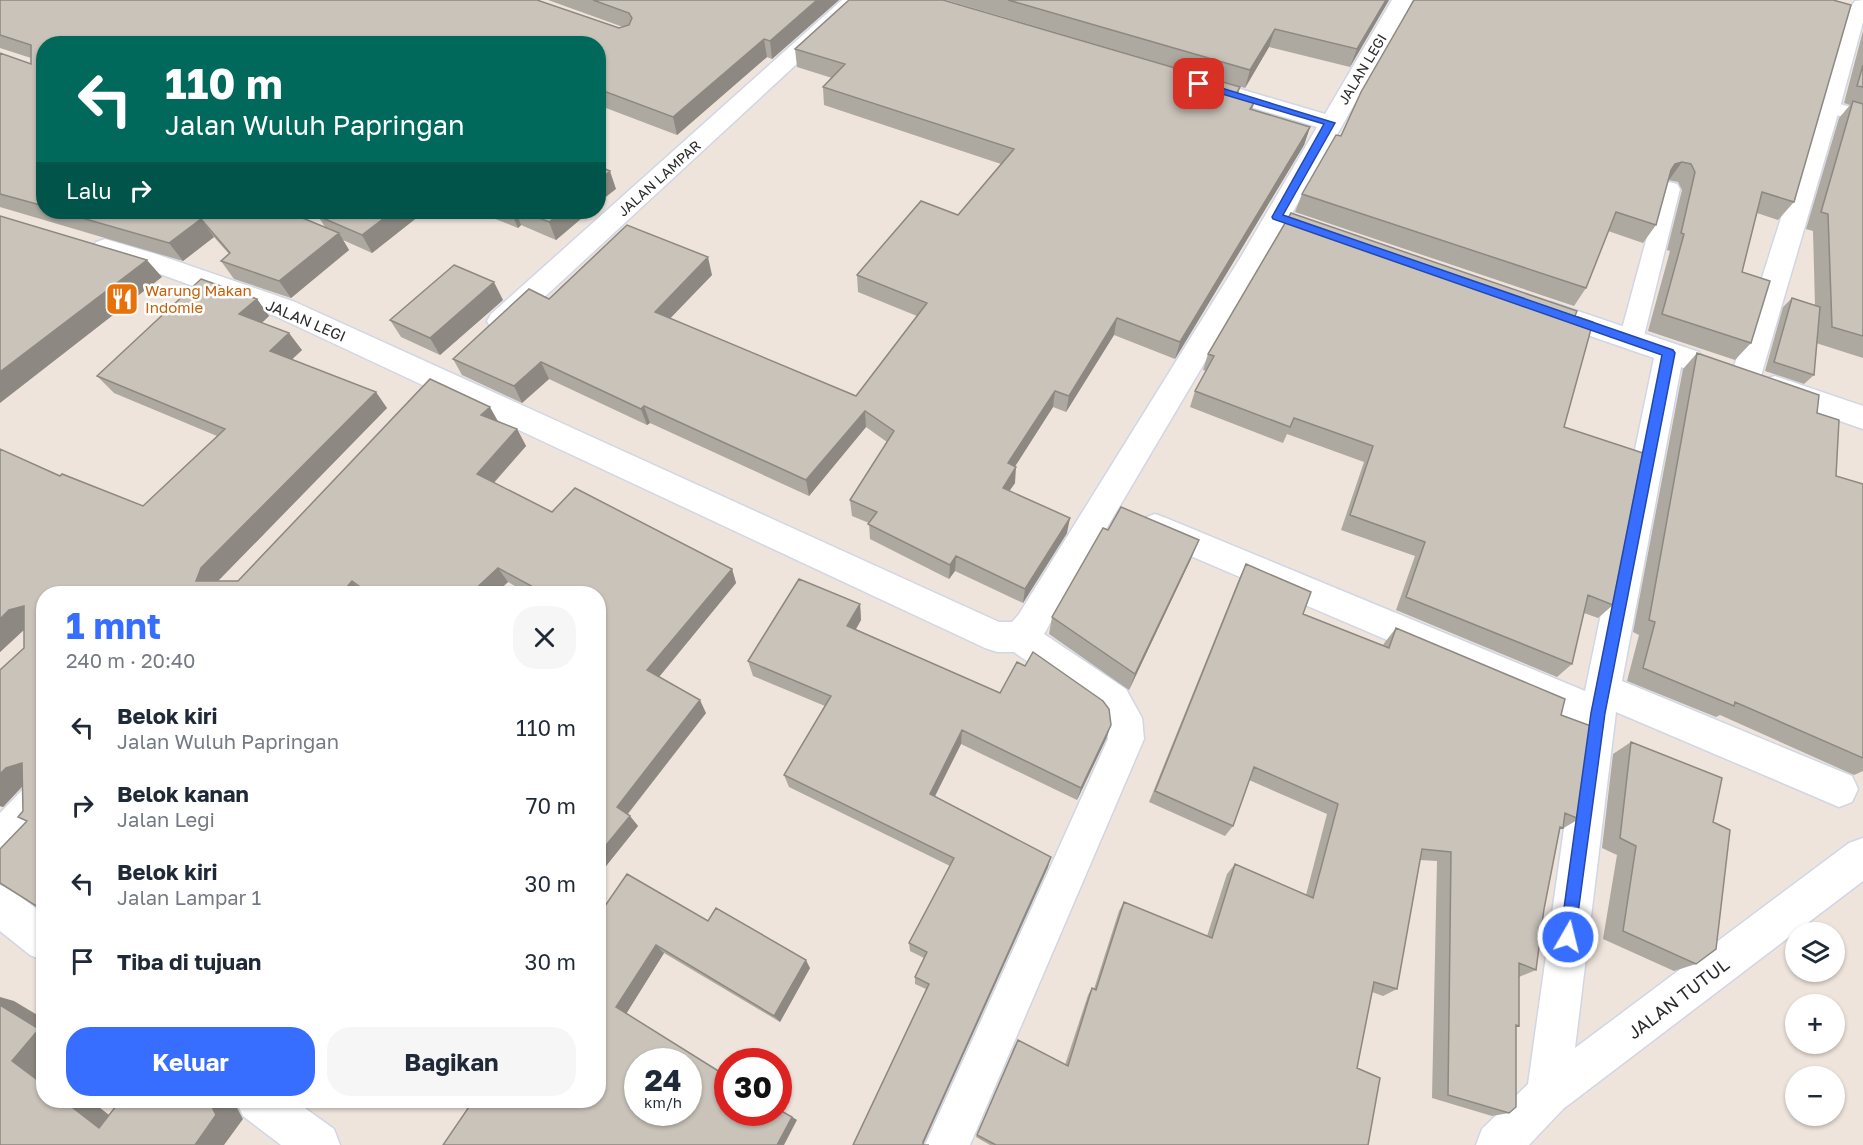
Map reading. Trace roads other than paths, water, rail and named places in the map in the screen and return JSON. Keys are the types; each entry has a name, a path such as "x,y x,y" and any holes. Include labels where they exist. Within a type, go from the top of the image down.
{"street":[{"name":"JALAN LAMPAR","path":"479,340 855,0"},
{"name":"JALAN LEGI","path":"79,240 147,260 285,309 997,637 1020,637 1031,625 1250,264 1288,220 1330,123 1403,0"},
{"path":"1728,371 1828,107 1849,26 1863,6"},
{"path":"1173,76 1330,123"},
{"path":"1532,305 1863,418"},
{"path":"1548,1094 1600,701 1669,353"},
{"path":"1104,506 1600,701 1732,742 1839,789"},
{"path":"947,1145 1126,739 1124,718 1113,701 1020,637"},
{"path":"0,840 36,802"},
{"name":"JALAN TUTUL","path":"1498,1145 1548,1094 1863,857"},
{"path":"0,905 36,934"},
{"path":"268,1108 318,1145"}],"lane":[{"path":"1828,107 1863,116"},
{"path":"1631,340 1670,189"}],"place":[{"name":"Warung Makan Indomie","path":"122,299"}]}
